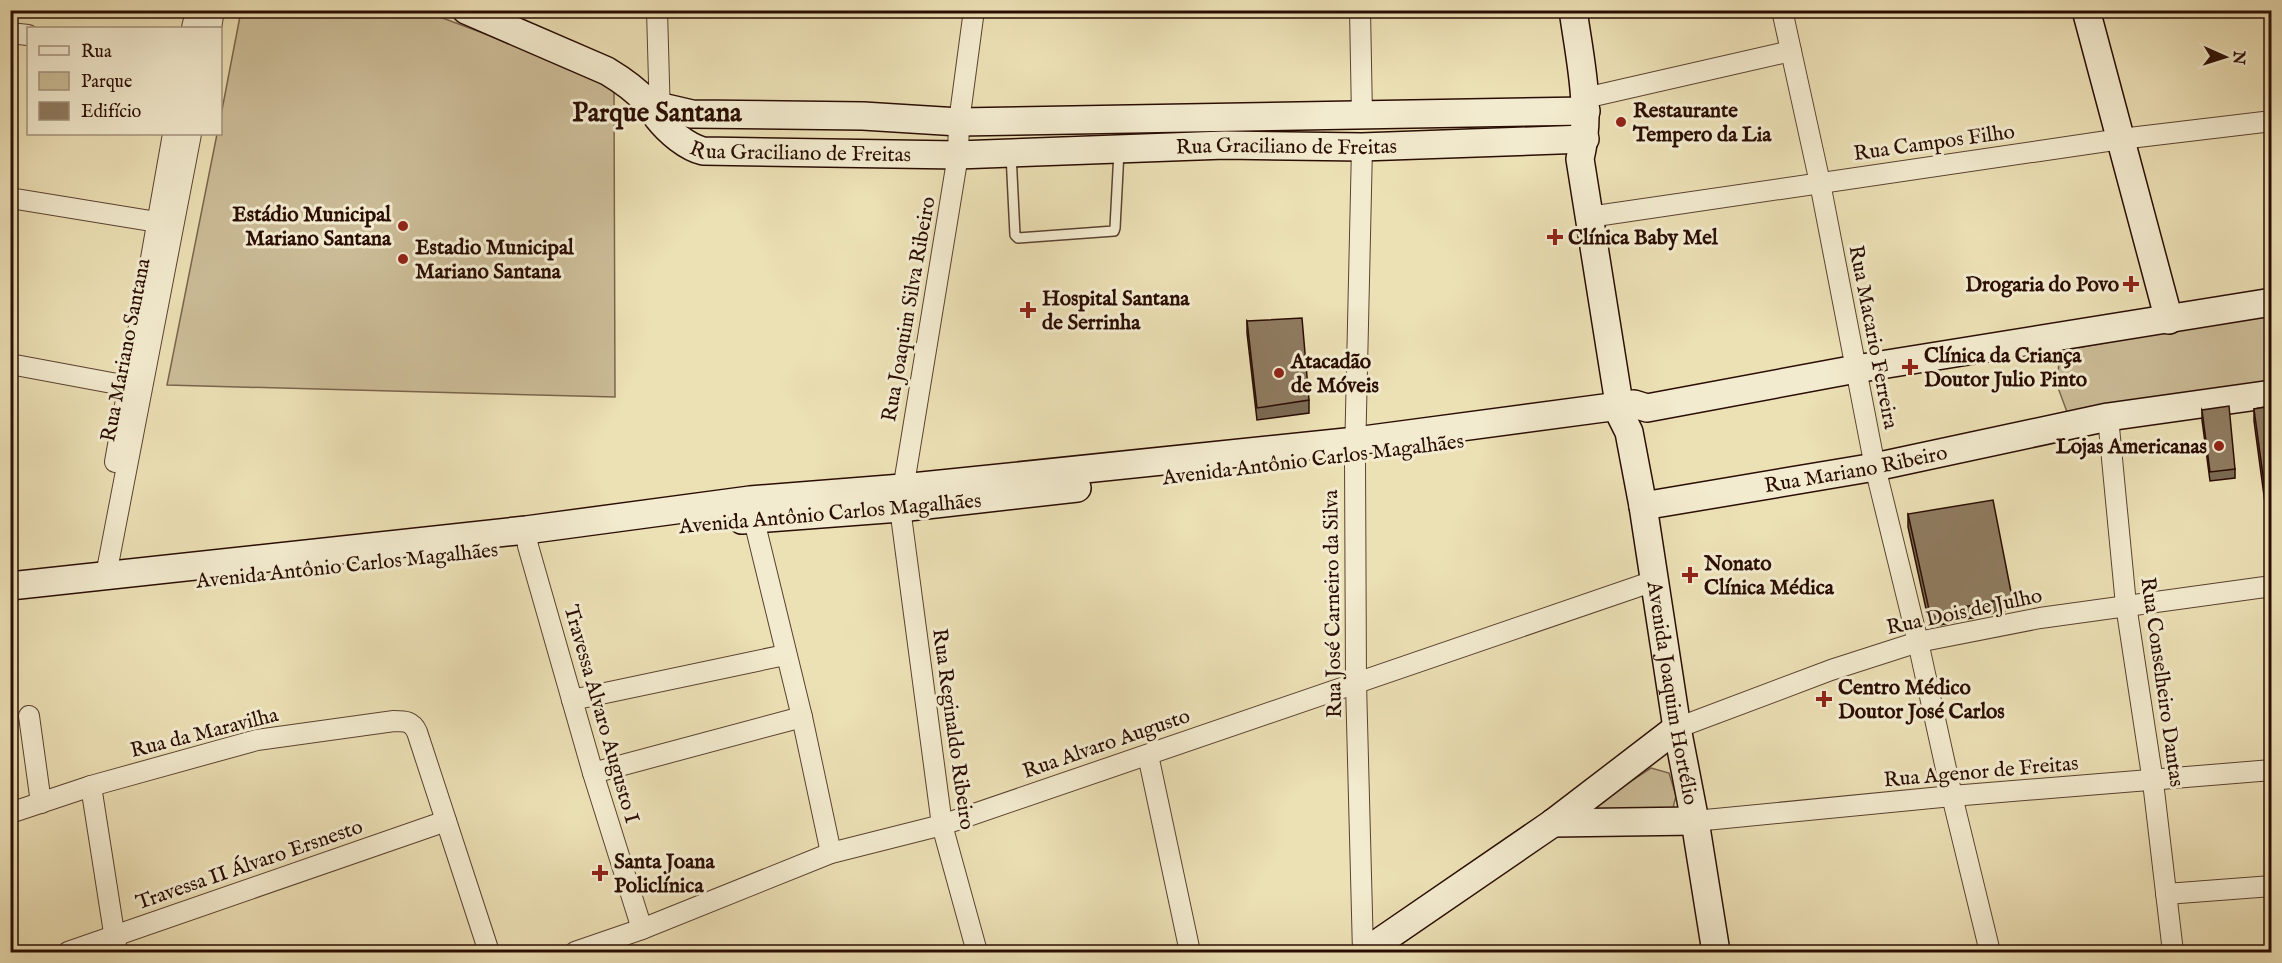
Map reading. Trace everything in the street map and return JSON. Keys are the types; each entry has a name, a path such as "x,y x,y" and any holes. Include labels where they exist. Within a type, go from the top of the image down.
{"street":[{"path":"192,27 196,10"},
{"path":"211,27 214,10"},
{"path":"466,10 607,71 623,80 656,111"},
{"path":"656,111 657,10"},
{"name":"Rua Joaquim Silva Ribeiro","path":"901,498 958,155 959,122 974,10"},
{"path":"1360,10 1362,116"},
{"name":"Avenida Joaquim Hortélio","path":"1572,10 1585,104 1585,139 1595,157 1597,215 1631,413 1677,729 1695,821 1716,952"},
{"name":"Rua Macario Ferreira","path":"1782,10 1820,183 1875,467 1990,952"},
{"path":"2086,10 2169,320"},
{"path":"10,33 27,36"},
{"path":"1585,104 1791,51"},
{"name":"Rua Graciliano de Freitas","path":"656,111 692,114 863,116 959,122 1362,116 1585,104"},
{"name":"Rua Graciliano de Freitas","path":"656,111 692,148 703,151 958,155 1224,146 1362,147 1585,139"},
{"name":"Rua Campos Filho","path":"1597,215 2121,139 2271,121"},
{"name":"Rua Mariano Santana","path":"101,580 128,386 172,135"},
{"name":"Rua Mariano Santana","path":"101,580 191,135"},
{"name":"Rua José Carneiro da Silva","path":"1362,147 1355,449 1356,684 1364,952"},
{"path":"10,198 157,222"},
{"name":"Avenida Antônio Carlos Magalhães","path":"10,586 101,580 442,547 752,509 901,498 1355,449 1631,413 1856,369 2271,302"},
{"path":"10,364 128,386"},
{"name":"Rua Mariano Ribeiro","path":"1643,506 1875,467 2108,417 2271,394"},
{"name":"Rua Conselheiro Dantas","path":"2108,417 2126,605 2153,782 2173,952"},
{"name":"Rua Reginaldo Ribeiro","path":"901,498 942,825 977,952"},
{"path":"752,509 785,655 802,717 831,853"},
{"name":"Travessa Alvaro Augusto I","path":"527,538 593,773 642,929"},
{"name":"Avenida Antônio Carlos Magalhães","path":"10,603 101,580"},
{"name":"Rua Alvaro Augusto","path":"575,952 642,929 831,853 942,825 1654,581"},
{"name":"Rua Dois de Julho","path":"1677,729 1831,670 1918,642 2040,618 2271,586"},
{"path":"572,700 785,655"},
{"path":"29,716 41,803"},
{"path":"593,773 802,717"},
{"name":"Rua da Maravilha","path":"10,813 91,786 257,740 394,721 414,725 446,821"},
{"path":"1364,952 1553,823 1677,729"},
{"path":"1148,754 1190,952"},
{"name":"Rua Agenor de Freitas","path":"1695,821 1952,796 2153,782 2271,770"},
{"path":"91,786 116,944"},
{"path":"446,821 489,952"},
{"name":"Travessa II Álvaro Ersnesto","path":"68,952 116,944 446,821"},
{"path":"1553,823 1695,821"},
{"path":"2166,894 2271,886"}],"lane":[{"path":"1011,152 1015,235 1018,238 1114,231 1119,149"}],"green space":[{"name":"Estadio Municipal Mariano Santana","path":"241,11 424,11 603,78 614,92 615,397 167,385 217,135 222,135 222,110"},
{"path":"2271,313 2271,385 2067,412 2057,385 2060,351"},
{"path":"1651,768 1669,773 1676,796 1673,808 1579,815"}],"building":[{"name":"Atacadão de Móveis","path":"1302,318 1309,400 1257,408 1247,321"},
{"name":"Lojas Americanas","path":"2229,406 2235,469 2210,472 2202,410"},
{"path":"2271,406 2271,535 2254,409"},
{"path":"1993,500 2012,597 1930,614 1908,514"}],"place":[{"name":"Restaurante Tempero da Lia","path":"1621,122"},
{"name":"Estádio Municipal Mariano Santana","path":"403,226"},
{"name":"Clínica Baby Mel","path":"1555,237"},
{"name":"Estadio Municipal Mariano Santana","path":"403,259"},
{"name":"Drogaria do Povo","path":"2131,284"},
{"name":"Hospital Santana de Serrinha","path":"1028,310"},
{"name":"Clínica da Criança Doutor Julio Pinto","path":"1910,367"},
{"name":"Atacadão de Móveis","path":"1279,373"},
{"name":"Lojas Americanas","path":"2219,446"},
{"name":"Nonato Clínica Médica","path":"1690,575"},
{"name":"Centro Médico Doutor José Carlos","path":"1824,699"},
{"name":"Santa Joana Policlínica","path":"600,873"}],"district":[{"name":"Parque Santana","path":"657,112"}]}
